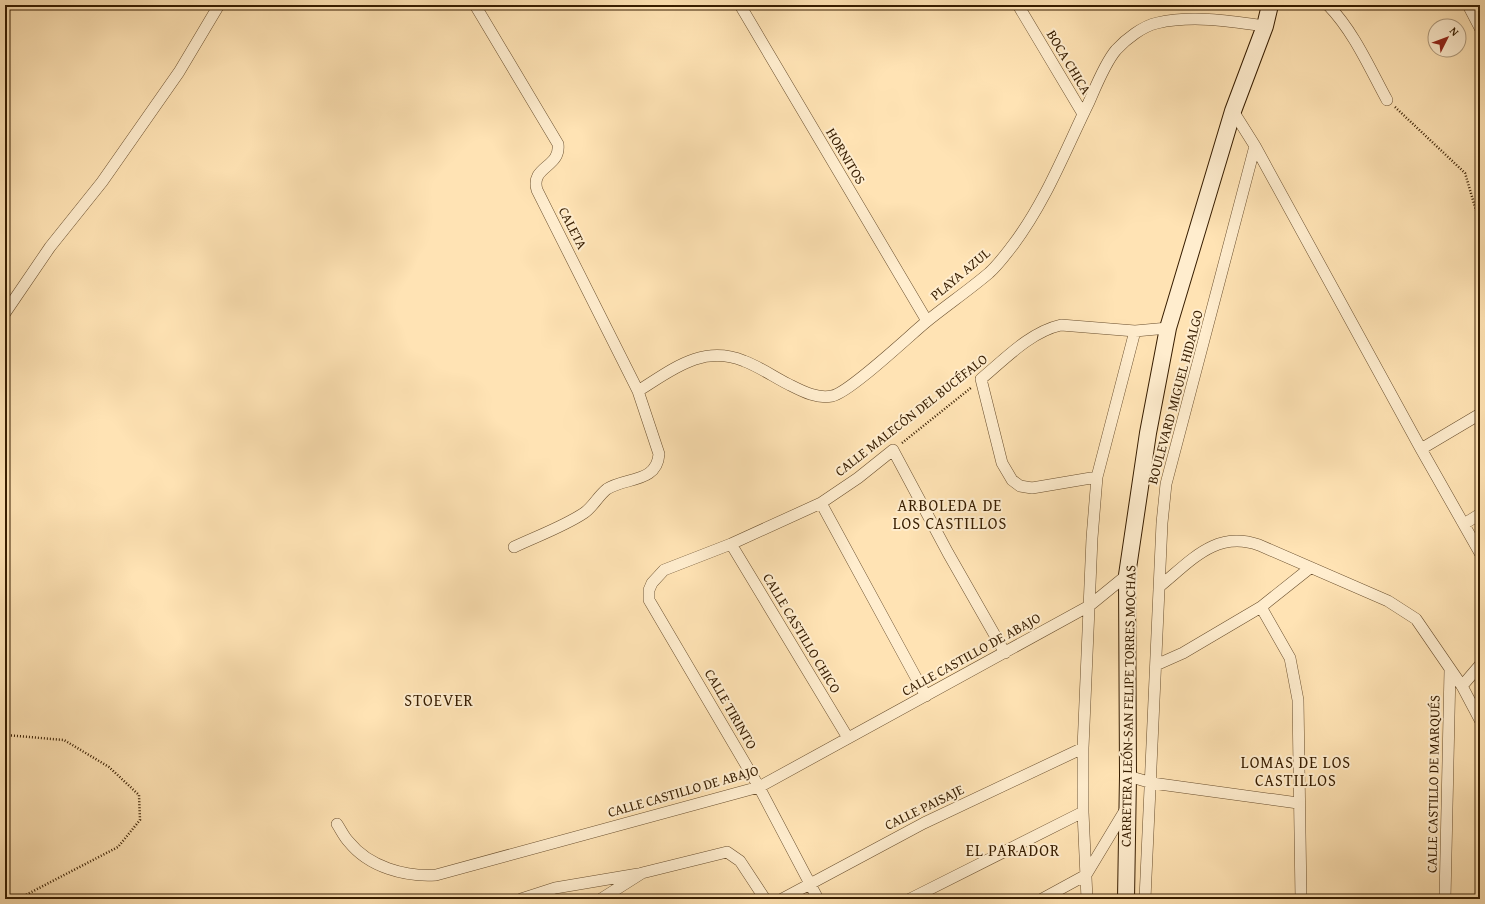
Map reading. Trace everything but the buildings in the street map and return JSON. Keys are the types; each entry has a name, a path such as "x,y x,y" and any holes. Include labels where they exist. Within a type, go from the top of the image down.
{"main road":[{"name":"CARRETERA LEÓN-SAN FELIPE TORRES MOCHAS","path":"1126,899 1128,776 1127,575 1148,433 1168,328 1233,111 1265,26 1270,5"}],"street":[{"path":"5,313 50,247 102,182 179,72 219,5"},
{"name":"CALETA","path":"475,5 558,144 559,152 555,159 537,175 534,182 638,392 659,454 658,463 654,470 646,476 614,485 599,496 585,512 514,547"},
{"name":"HORNITOS","path":"740,5 927,321"},
{"name":"BOCA CHICA","path":"1018,5 1083,114"},
{"path":"1328,5 1354,39 1387,100"},
{"path":"1468,5 1480,28"},
{"name":"PLAYA AZUL","path":"638,392 682,363 704,355 723,356 744,360 804,393 822,397 834,396 849,387 927,321 991,272 1026,227 1046,195 1083,114 1116,51 1138,32 1156,23 1188,19 1226,20 1265,26"},
{"path":"1233,111 1256,146 1421,449 1480,553"},
{"name":"BOULEVARD MIGUEL HIDALGO","path":"1145,899 1146,850 1152,783 1162,523 1166,484 1256,146"},
{"name":"CALLE MALECÓN DEL BUCÉFALO","path":"981,379 1036,334 1049,327 1061,325 1135,331 1168,328"},
{"path":"1087,899 1083,812 1083,748 1092,538 1097,476 1135,331"},
{"path":"981,379 1002,463 1012,480 1020,486 1032,488 1097,476"},
{"path":"1421,449 1480,414"},
{"path":"893,450 948,553 1005,653"},
{"name":"CALLE MALECÓN DEL BUCÉFALO","path":"649,600 649,590 652,583 664,570 731,544 821,502 872,467 893,450"},
{"path":"821,502 926,696"},
{"path":"1464,524 1480,514"},
{"path":"1160,586 1210,548 1221,542 1246,540 1259,545 1388,600 1405,610 1416,619 1427,632 1450,670 1462,686 1480,720"},
{"name":"CALLE CASTILLO CHICO","path":"731,544 848,738"},
{"path":"1156,665 1183,653 1261,607 1310,568"},
{"name":"CALLE CASTILLO DE ABAJO","path":"337,824 349,842 362,855 377,864 408,874 422,876 436,875 759,787 1089,606 1127,575"},
{"name":"CALLE TIRINTO","path":"649,600 759,787 818,899"},
{"path":"1261,607 1290,658 1298,700 1298,803 1301,899"},
{"path":"1462,686 1480,665"},
{"name":"CALLE CASTILLO DE MARQUÉS","path":"1444,899 1450,670"},
{"name":"CALLE PAISAJE","path":"782,899 924,823 1083,748"},
{"path":"1128,776 1152,783 1298,803"},
{"path":"1042,899 1086,875 1127,806"},
{"path":"910,899 1083,812"},
{"path":"521,899 555,888 646,872 727,852 734,855 740,861 765,899"},
{"path":"601,899 646,872"}],"path":[{"path":"1387,100 1421,130 1465,173 1480,224"},
{"name":"CALLE MALECÓN DEL BUCÉFALO","path":"893,450 981,379"},
{"path":"5,735 64,740 109,767 139,795 140,820 118,847 18,899"}],"district":[{"name":"ARBOLEDA DE LOS CASTILLOS","path":"950,514"},
{"name":"STOEVER","path":"439,700"},
{"name":"LOMAS DE LOS CASTILLOS","path":"1296,771"},
{"name":"EL PARADOR","path":"1013,850"}]}
